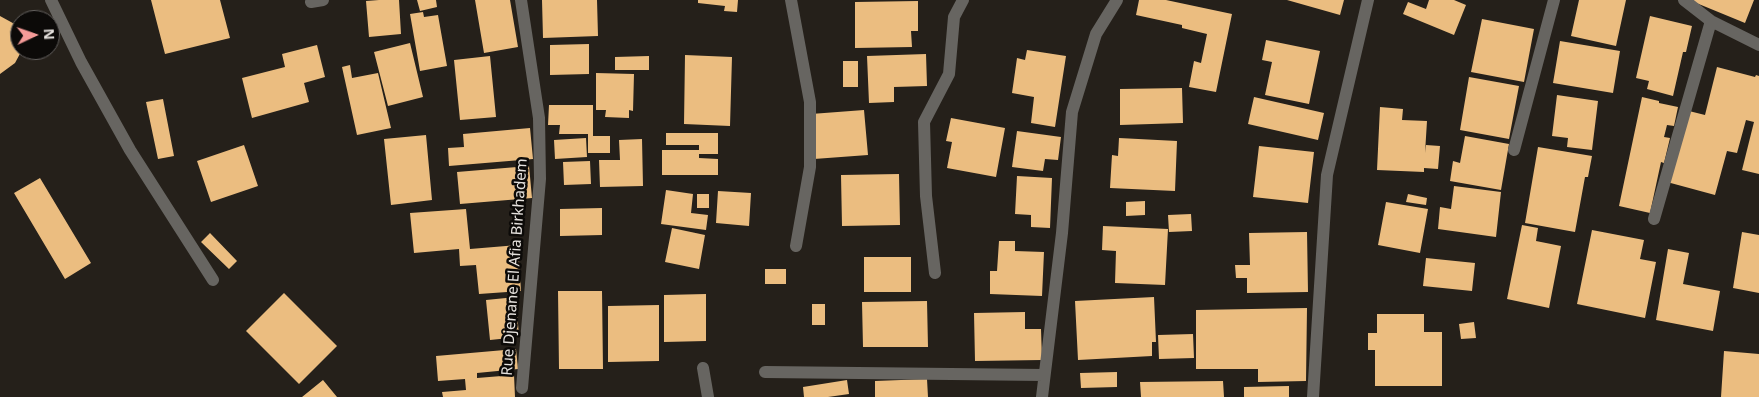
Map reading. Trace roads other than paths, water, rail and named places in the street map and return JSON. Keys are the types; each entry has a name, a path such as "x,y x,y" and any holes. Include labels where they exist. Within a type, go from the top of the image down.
{"street":[{"path":"51,0 81,62 130,150 213,280"},
{"name":"Rue Djenane El Afia Birkhadem","path":"521,0 539,118 540,179 522,388"},
{"path":"791,0 810,102 810,167 796,246"},
{"path":"935,272 926,196 924,122 949,74 954,17 963,0"},
{"path":"1042,397 1062,233 1072,112 1096,34 1118,0"},
{"path":"1313,397 1327,175 1368,0"},
{"path":"1514,150 1554,0"},
{"path":"1684,0 1711,21 1759,45"},
{"path":"1654,219 1711,21"},
{"path":"703,368 708,397"},
{"path":"764,372 1044,376"}]}
